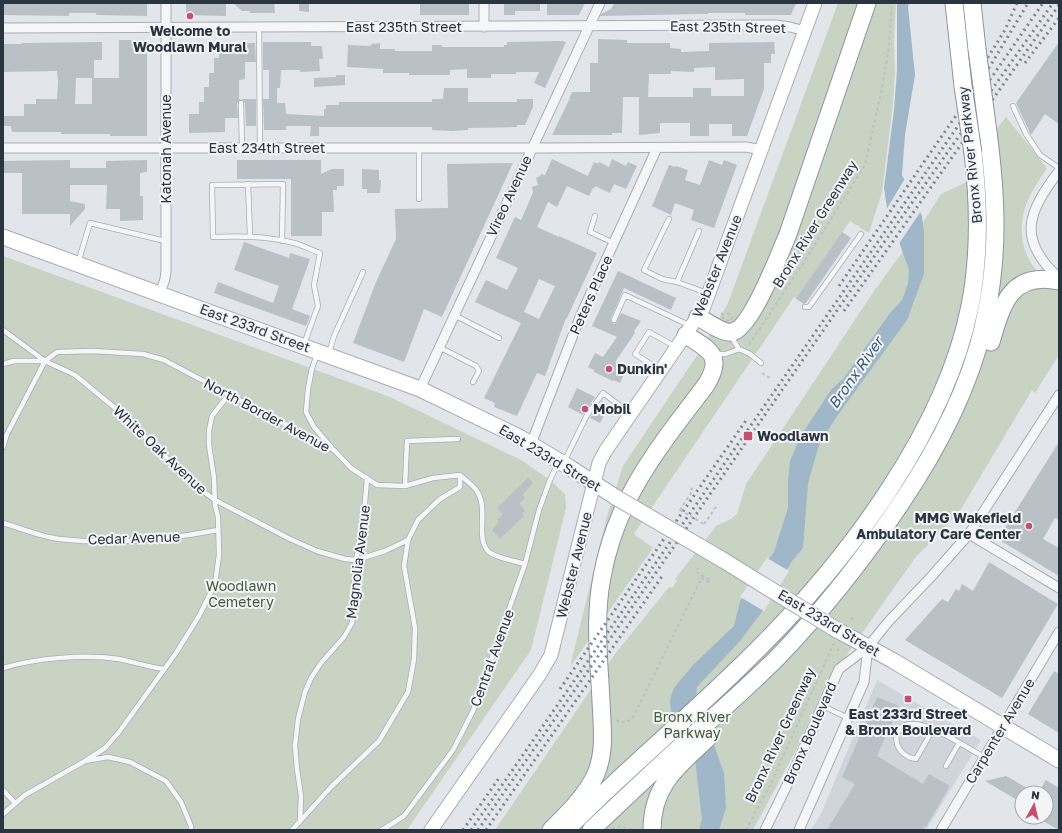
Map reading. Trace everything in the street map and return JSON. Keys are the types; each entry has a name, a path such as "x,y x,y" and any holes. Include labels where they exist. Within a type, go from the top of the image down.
{"highway":[{"path":"689,332 722,330 731,332 738,329 748,319 767,282 793,219 867,3"},
{"name":"Bronx River Parkway","path":"566,830 763,644 824,578 860,531 885,494 931,416 948,380 965,325 973,288 977,249 978,211 973,153 954,3"},
{"name":"Bronx River Parkway","path":"592,830 683,753 721,718 830,598 870,548 906,495 949,423 965,387 976,356 991,291 995,250 995,190 972,3"},
{"path":"949,423 976,382 985,362 999,314 1010,294 1019,286 1028,281 1037,279 1059,282"},
{"path":"551,830 588,788 595,776 600,761 602,734 598,610 602,577 611,538 629,496 646,466 712,375 715,363 711,353 689,332"},
{"path":"652,830 654,809 661,788 683,753"}],"main road":[{"name":"Webster Avenue","path":"431,830 551,655 599,463 631,414 689,332 703,309 815,3"},
{"name":"East 233rd Street","path":"3,237 303,345 420,389 519,437 616,498 760,583 836,630 892,660 1059,760"}],"street":[{"name":"Katonah Avenue","path":"160,293 166,275 166,3"},
{"path":"484,3 484,27"},
{"name":"Vireo Avenue","path":"420,389 600,3"},
{"name":"East 235th Street","path":"3,28 589,27 776,25 805,31"},
{"name":"East 234th Street","path":"3,148 746,147 762,150"},
{"name":"Peters Place","path":"531,444 574,331 657,148"},
{"path":"1059,171 1039,199 1033,216 1031,230 1031,237 1036,252 1046,266 1059,278"},
{"name":"Bronx Boulevard","path":"765,830 791,777 839,669 868,648 888,622 969,534 1059,395"},
{"path":"969,534 1059,588"},
{"name":"Carpenter Avenue","path":"941,830 1059,632"},
{"name":"Bronx Boulevard","path":"799,830 864,682 868,648"}],"lane":[{"path":"259,27 260,148"},
{"path":"241,103 242,148"},
{"path":"1013,106 1026,134 1040,154 1059,168"},
{"path":"419,148 419,199"},
{"path":"282,241 283,184 212,184 213,237 250,236 294,243 320,253 314,285 318,306 303,345"},
{"path":"248,184 250,236"},
{"path":"595,216 590,232 614,243"},
{"path":"669,219 644,270 662,279 677,282 708,294"},
{"path":"78,264 90,224 165,241"},
{"path":"677,282 699,231"},
{"path":"804,307 809,307 861,234"},
{"path":"334,450 314,427 306,412 308,389 312,368 334,336 362,272"},
{"path":"614,320 625,295 689,332"},
{"path":"454,315 499,338"},
{"path":"3,330 45,361 7,434 3,447"},
{"path":"661,371 635,354 649,332 689,332"},
{"path":"728,332 739,349 750,354 761,363"},
{"path":"439,347 476,366 479,371 473,382"},
{"path":"711,353 726,354 739,349"},
{"name":"North Border Avenue","path":"45,361 57,352 93,351 143,354 164,360 334,450 352,468 377,485 405,486 432,478 460,475"},
{"name":"White Oak Avenue","path":"3,364 14,361 45,361 75,375 120,412 192,483 215,500 290,539 317,551 345,559 356,560 385,551 408,540"},
{"name":"Central Avenue","path":"382,830 404,816 453,750 473,711 524,564 539,510 550,480 587,415 603,392 631,414"},
{"path":"3,814 25,795 105,748 119,732 176,653 199,616 214,584 219,555 214,478 209,445 212,416 229,394"},
{"path":"405,486 407,442 458,439"},
{"path":"460,475 477,490 483,507 482,528 484,544 490,552 524,564"},
{"path":"292,830 332,786 378,741 408,692 414,659 415,636 404,566 408,540 418,520 440,499 460,486 460,475"},
{"name":"Magnolia Avenue","path":"300,821 301,796 296,769 295,746 298,719 305,692 311,678 321,663 344,636 352,623 356,560 364,514 367,479"},
{"name":"Cedar Avenue","path":"3,523 58,539 116,542 183,537 218,530"},
{"path":"3,668 23,662 59,658 84,658 119,659 150,668 164,669"},
{"path":"822,706 848,718"},
{"path":"933,729 916,759 903,755 899,750 897,736 900,730 906,725 914,724 933,729 984,757"},
{"path":"946,766 959,743"},
{"path":"85,761 108,757 130,762 166,781 181,802 191,826 191,830"},
{"path":"3,790 15,803"}],"path":[{"name":"Bronx River Greenway","path":"744,351 802,265 865,165 882,88 889,46 892,3"},
{"path":"762,373 770,378"},
{"path":"688,486 693,490 680,510 704,524 718,504"},
{"path":"613,715 615,720 624,723 628,722 634,716 701,578 709,582 710,580 696,572 698,568"},
{"path":"852,614 852,620"},
{"name":"Bronx River Greenway","path":"746,830 772,781 832,648"},
{"path":"612,830 621,826 632,830"}],"shaded area":[{"path":"877,680 981,740 926,830 811,830 821,814"}],"green space":[{"path":"838,3 896,3 893,104 882,192 869,233 850,221 797,299 794,297 634,534 653,548 570,667 607,516 623,466 700,351 728,303"},
{"name":"Bronx River Parkway","path":"1006,117 1047,168 1028,200 1022,219 1022,239 1028,258 1033,266 1044,278 1059,289 1059,355 1035,393 1032,390 961,509 915,558 848,653 753,830 495,830 615,654 669,587 672,588 677,581 675,579 716,526 731,519 737,514 746,484 874,291 915,235 941,194 967,182 967,168"},
{"name":"Woodlawn Cemetery","path":"3,256 390,397 521,460 550,480 565,494 566,508 531,650 407,830 3,830"}],"water":[{"name":"Bronx River","path":"897,3 909,3 908,7 915,75 905,135 902,175 922,216 924,233 924,274 907,320 835,419 819,445 808,483 803,548 792,561 761,613 740,641 697,687 696,696 724,773 726,808 719,830 699,830 702,820 695,759 671,713 670,700 674,688 693,665 734,626 740,601 774,552 788,508 790,461 800,437 831,390 844,378 890,313 902,300 908,284 909,270 887,208 884,188 894,110 897,70"}],"pier":[{"path":"906,177 921,211 898,245 886,210"},
{"path":"767,558 789,571 764,611 740,597"}],"building":[{"path":"3,3 147,3 147,16 96,15 96,13 69,13 69,16 3,15"},
{"path":"186,3 226,3 226,16 186,15"},
{"path":"233,3 274,3 275,13 250,13 250,11 242,11"},
{"path":"299,3 309,3 309,12 299,11"},
{"path":"420,3 469,3 469,15 420,15"},
{"path":"504,3 540,3 540,11 515,11 515,15 504,15"},
{"path":"585,3 579,15 547,15 547,4"},
{"path":"614,3 796,3 791,15 708,13 600,16 611,9"},
{"path":"598,39 627,40 627,43 670,43 670,48 681,49 681,52 709,51 709,43 774,42 775,54 771,54 771,63 764,63 764,89 747,136 732,136 732,124 709,124 709,136 690,136 690,123 660,123 660,133 639,135 639,97 623,97 622,133 612,133 612,135 552,135 569,100 571,100 569,99 572,92 590,92 590,63 598,63","holes":["715,67 715,80 744,79 744,96 711,96 711,88 693,88 693,97 648,97 649,74 671,74 671,71 694,72 694,68"]},
{"path":"119,40 147,40 147,136 61,134 61,132 12,132 11,126 3,126 3,116 24,116 24,104 36,104 36,99 57,99 58,82 57,71 3,72 3,44 102,42 102,60 94,60 94,78 119,78","holes":["76,78 92,78 92,104 75,104"]},
{"path":"263,42 311,42 311,46 322,46 323,59 319,59 320,71 300,72 300,70 281,70 280,88 277,88 277,103 285,103 286,114 324,116 324,109 326,109 326,105 339,105 339,102 432,102 432,99 443,99 444,88 468,88 468,102 517,102 517,99 533,99 533,107 525,125 517,125 517,127 468,128 468,130 452,131 432,130 432,127 319,127 319,136 310,136 311,126 286,126 286,130 264,130 263,99 269,99 269,70 263,70"},
{"path":"507,42 566,42 545,88 534,83 539,72 491,74 491,78 467,78 467,69 450,70 450,75 409,75 409,73 383,73 383,69 347,67 348,45 370,46 372,44 380,43 380,49 395,49 395,51 432,51 432,45 442,45 442,47 504,47 504,45 507,45"},
{"path":"1059,42 1059,124 1045,114 1031,135 1016,103"},
{"path":"255,43 256,62 245,62 245,79 239,80 239,99 241,99 237,103 238,118 225,118 225,132 189,133 189,114 199,114 199,102 204,102 204,87 209,87 209,73 214,73 214,58 219,58 219,44"},
{"path":"336,75 345,75 345,85 314,87 314,78 336,77"},
{"path":"241,99 256,99 256,126 246,126 245,103"},
{"path":"552,159 588,176 594,162 598,164 599,162 609,167 612,159 626,166 628,162 637,166 626,189 614,184 610,193 595,186 589,196 567,186 557,207 548,202 537,227 597,253 566,318 545,376 537,373 517,416 494,407 495,403 484,398 521,323 475,302 486,280 507,290 518,268 496,258 515,217 521,220 533,192 532,187 538,185 536,178 541,174 545,175","holes":["539,279 555,286 539,319 524,312"]},
{"path":"70,160 70,168 106,168 106,161 147,160 147,172 140,173 140,196 143,196 143,220 120,221 120,209 106,209 107,185 70,185 70,201 85,204 85,209 70,226 70,214 22,214 22,173 3,173 3,161"},
{"path":"237,160 321,160 321,174 332,169 344,169 344,186 337,186 337,190 333,190 334,212 322,212 322,236 291,236 291,179 237,179"},
{"path":"709,160 722,165 724,160 737,165 714,228 691,220 694,210 675,203 671,215 652,206 669,165 688,170 685,180 700,185"},
{"path":"513,163 442,317 424,309 404,362 353,343 376,282 396,239 395,209 448,208 447,164"},
{"path":"362,169 379,170 379,180 381,180 380,193 367,193 367,189 362,189"},
{"path":"842,232 851,238 804,304 796,299"},
{"path":"244,242 289,258 290,253 310,259 292,309 310,316 306,326 214,293 218,282 273,303 279,286 234,270"},
{"path":"618,271 676,298 671,310 624,288 611,318 611,322 614,324 616,323 621,313 641,321 634,331 635,333 615,362 627,368 620,383 594,372 594,370 588,367 595,353 603,357 617,337 592,326"},
{"path":"577,388 595,397 583,415 568,407"},
{"path":"602,401 609,405 600,423 590,418"},
{"path":"1059,442 1059,520 1055,518 1043,539 1059,548 1059,576 998,539"},
{"path":"528,478 533,483 522,495 525,498 519,504 525,510 522,514 524,516 500,539 492,530 499,522 497,520 503,514 497,508"},
{"path":"989,562 1058,604 1002,698 905,640 942,599 948,602 956,589 959,591 962,584 973,591"},
{"path":"1054,671 1059,674 1059,733 1028,714"},
{"path":"877,697 899,706 877,756 923,784 929,774 950,786 926,827 924,826 922,830 827,830 855,784 842,777"},
{"path":"1006,776 1022,785 1014,785 1014,798 985,781"},
{"path":"1046,780 1059,788 1059,830 1050,825 1054,825 1054,785 1043,785"}],"railway":[{"path":"975,78 1005,30 1017,3"},
{"path":"839,286 992,63 1028,3"},
{"path":"471,830 1043,3"},
{"path":"478,830 885,241 1053,3"},
{"path":"844,311 1059,5"},
{"path":"1025,63 1059,18"},
{"path":"560,689 747,419"},
{"path":"486,830 663,575"},
{"path":"463,830 499,778"}],"place":[{"name":"Welcome to Woodlawn Mural","path":"190,16"},
{"name":"Dunkin'","path":"609,369"},
{"name":"Mobil","path":"585,409"},
{"name":"Woodlawn","path":"748,436"},
{"name":"MMG Wakefield Ambulatory Care Center","path":"1029,526"},
{"name":"East 233rd Street & Bronx Boulevard","path":"908,699"}]}
